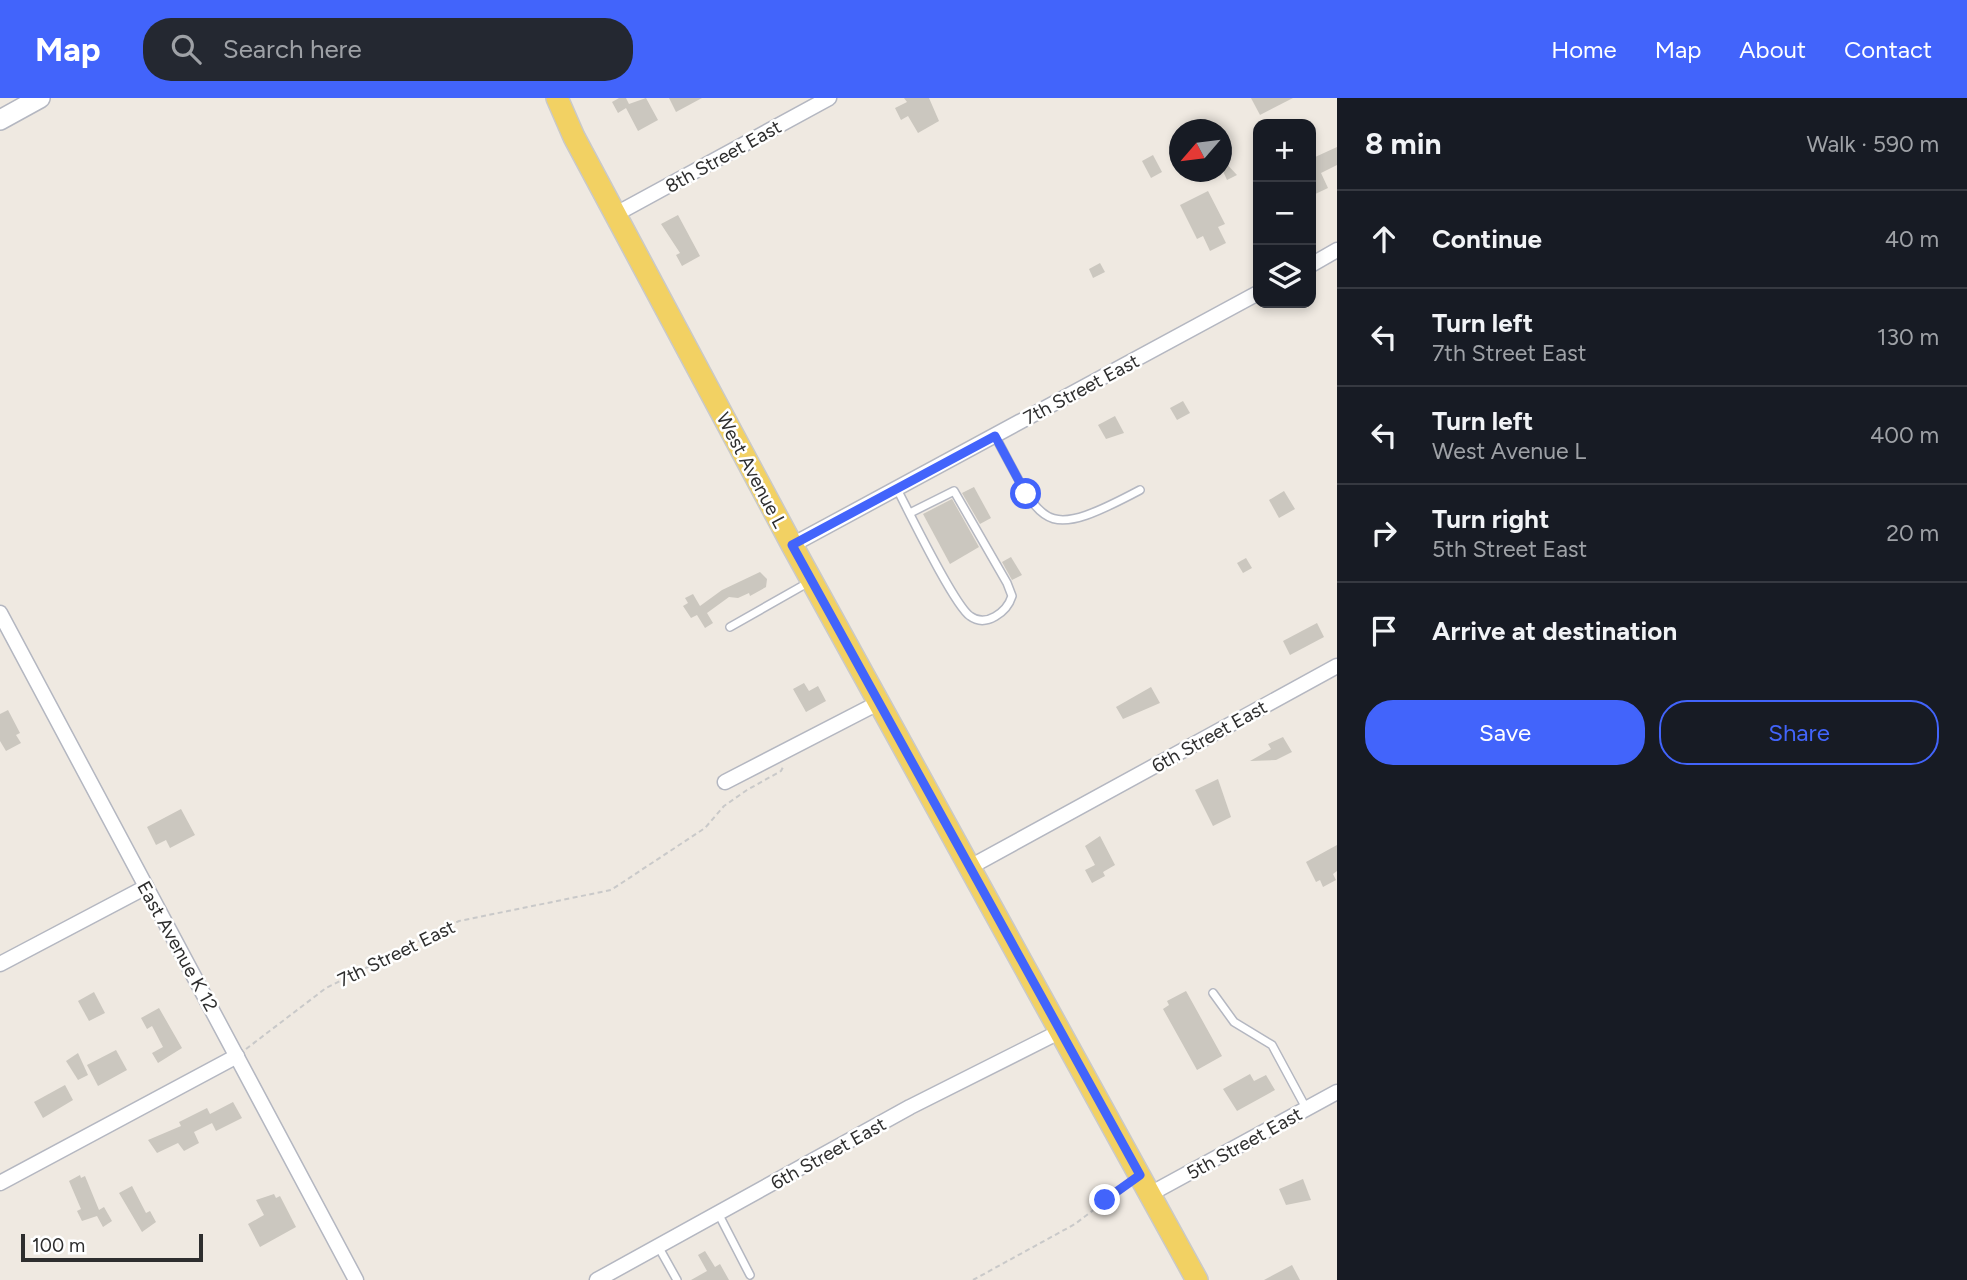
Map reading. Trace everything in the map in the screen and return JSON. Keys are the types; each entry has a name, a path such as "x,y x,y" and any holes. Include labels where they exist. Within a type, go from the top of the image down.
{"main road":[{"path":"0,120 40,98"},
{"name":"West Avenue L","path":"544,98 574,137"},
{"name":"West Avenue L","path":"557,98 574,137 792,545 1196,1280"}],"street":[{"name":"8th Street East","path":"616,214 829,98"},
{"path":"1316,262 1337,250"},
{"name":"7th Street East","path":"792,545 1253,296"},
{"name":"East Avenue K 12","path":"0,613 356,1280"},
{"name":"6th Street East","path":"970,867 1337,666"},
{"path":"725,782 880,702"},
{"path":"0,964 146,887"},
{"name":"6th Street East","path":"597,1280 910,1107 1061,1031"},
{"path":"0,1183 237,1056"},
{"name":"5th Street East","path":"1145,1184 1337,1092"}],"lane":[{"path":"995,436 1038,512 1054,519 1078,520 1140,490"},
{"path":"897,489 955,598 969,616 980,620 990,618 1009,606 1012,596 1007,583 954,491 910,513"},
{"path":"730,626 811,580"},
{"path":"1213,993 1234,1022 1272,1045 1306,1108"},
{"path":"718,1213 750,1275"},
{"path":"658,1247 677,1280"}],"path":[{"name":"7th Street East","path":"237,1056 326,988 459,922 611,890 705,828 724,806 781,771 791,748"},
{"path":"973,1280 1145,1184"}],"building":[{"path":"626,98 629,104 646,98 658,120 638,131 626,108 618,113 612,102"},
{"path":"669,98 702,98 676,112"},
{"path":"904,98 929,98 939,121 918,133 908,116 901,120 895,108 907,102"},
{"path":"1251,98 1293,98 1260,115"},
{"path":"1337,147 1337,165 1321,173 1328,188 1316,194 1316,182 1316,157"},
{"path":"1153,155 1162,172 1151,178 1142,161"},
{"path":"1208,191 1225,224 1218,227 1226,243 1210,251 1203,236 1197,239 1180,205"},
{"path":"678,215 700,256 682,266 676,255 680,253 661,224"},
{"path":"1100,263 1105,272 1093,278 1089,269"},
{"path":"1183,401 1190,413 1177,420 1170,408"},
{"path":"1115,416 1124,433 1106,439 1098,425"},
{"path":"974,487 991,518 980,524 962,493"},
{"path":"1284,491 1295,509 1279,518 1269,500"},
{"path":"952,499 979,547 950,564 923,514"},
{"path":"1011,557 1022,575 1012,580 1002,562"},
{"path":"1246,558 1252,568 1243,573 1237,563"},
{"path":"760,572 767,579 766,587 750,596 749,593 738,598 729,597 707,613 713,623 705,628 697,615 691,618 683,606 688,603 685,598 693,594 700,606 722,590"},
{"path":"1317,623 1324,637 1290,655 1283,641"},
{"path":"804,683 809,691 818,686 826,701 806,712 793,689"},
{"path":"1151,687 1160,703 1123,719 1116,707"},
{"path":"8,710 20,733 16,735 21,743 6,751 0,741 0,714"},
{"path":"1283,737 1292,752 1276,760 1250,761 1271,749 1268,744"},
{"path":"1218,779 1231,817 1213,826 1195,790"},
{"path":"181,809 195,835 170,848 166,840 156,845 147,827"},
{"path":"1100,836 1115,865 1103,872 1105,876 1092,883 1085,870 1095,865 1085,846"},
{"path":"1337,845 1337,871 1333,874 1336,880 1323,887 1320,880 1316,882 1306,862"},
{"path":"1186,991 1222,1056 1197,1070 1163,1009 1169,1005 1167,1001"},
{"path":"94,992 105,1013 89,1021 78,1001"},
{"path":"159,1008 182,1048 158,1063 152,1053 163,1047 152,1026 147,1029 141,1018"},
{"path":"116,1050 127,1070 98,1086 87,1065"},
{"path":"78,1053 88,1075 78,1080 66,1061"},
{"path":"1250,1074 1254,1081 1266,1075 1275,1090 1237,1111 1223,1089"},
{"path":"65,1085 73,1100 43,1118 34,1102"},
{"path":"233,1102 242,1118 216,1131 212,1123 194,1132 199,1143 184,1151 178,1143 157,1153 148,1140 181,1126 179,1122 207,1108 210,1114"},
{"path":"80,1175 81,1178 85,1176 99,1210 104,1207 112,1221 103,1227 97,1216 82,1221 77,1211 81,1209 69,1181"},
{"path":"1303,1179 1311,1200 1286,1205 1279,1189"},
{"path":"132,1186 146,1213 150,1211 156,1222 142,1232 119,1193"},
{"path":"274,1194 276,1198 280,1196 296,1227 260,1247 248,1224 264,1215 256,1200"},
{"path":"705,1251 715,1267 720,1264 729,1280 691,1280 707,1271 698,1255"},
{"path":"1292,1265 1300,1280 1264,1280"}],"route":[{"path":"1026,494 995,436 792,545 1140,1175 1105,1200"}]}
